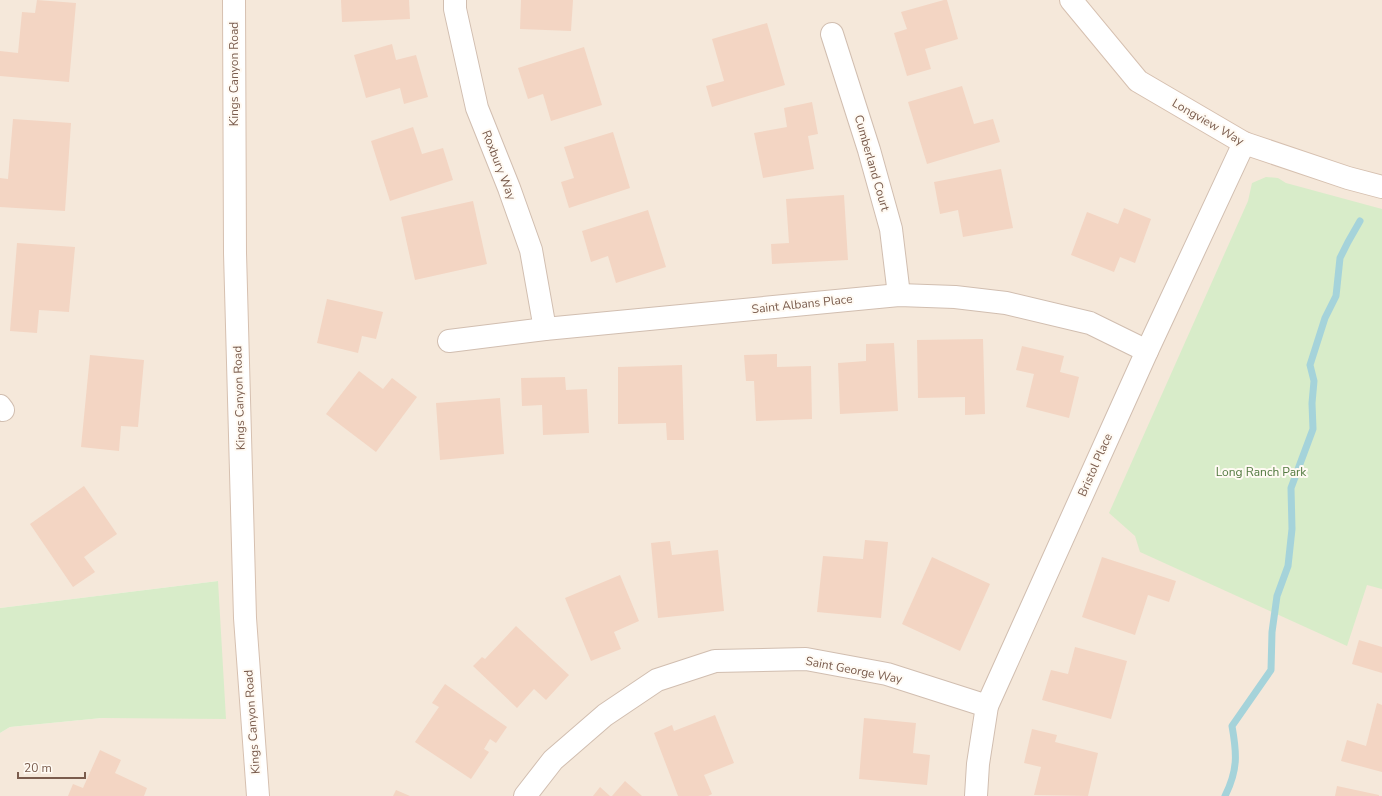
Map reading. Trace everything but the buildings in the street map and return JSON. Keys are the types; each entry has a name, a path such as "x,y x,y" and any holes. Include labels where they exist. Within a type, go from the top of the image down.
{"street":[{"name":"Kings Canyon Road","path":"234,0 235,253 245,618 258,796"},
{"name":"Roxbury Way","path":"455,0 455,9 477,108 531,250 545,329"},
{"name":"Longview Way","path":"1071,0 1138,81 1244,143 1348,178 1382,187"},
{"name":"Cumberland Court","path":"832,34 869,150 891,229 899,295"},
{"name":"Bristol Place","path":"976,796 978,764 987,706 1147,351 1244,143"},
{"name":"Saint Albans Place","path":"450,341 545,329 899,295 954,297 1006,303 1090,323 1147,351"},
{"name":"Saint George Way","path":"525,796 553,760 605,715 657,680 715,661 806,659 887,674 987,706"}],"shaded area":[{"path":"0,0 1382,0 1382,796 0,796 0,733 10,727 102,718 218,581 0,608"}],"green space":[{"name":"Long Ranch Park","path":"1266,177 1278,178 1286,183 1382,209 1382,589 1367,585 1347,646 1140,552 1135,536 1109,513 1248,201 1252,183"},
{"path":"218,581 226,719 102,718 10,727 0,733 0,608"}],"waterway":[{"path":"1225,796 1232,778 1235,762 1235,745 1232,726 1271,670 1272,632 1277,596 1288,566 1292,529 1291,488 1313,429 1312,403 1314,381 1310,365 1325,318 1336,296 1340,258 1360,221"}]}
